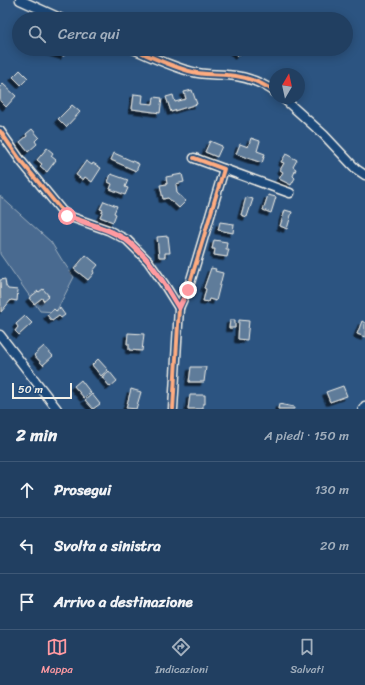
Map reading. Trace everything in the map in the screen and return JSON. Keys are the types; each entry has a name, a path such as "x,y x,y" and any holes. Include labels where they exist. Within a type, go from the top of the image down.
{"street":[{"path":"20,0 47,12"},
{"path":"150,56 193,72 245,77 269,89"},
{"path":"290,104 324,135 356,169 365,176"},
{"path":"0,131 21,161 62,211 71,217 113,232 131,243 158,275 179,308"},
{"path":"194,158 290,193"},
{"path":"173,409 179,308 190,283 224,169"},
{"path":"0,335 57,409"}],"shaded area":[{"path":"0,196 51,242 74,277 56,312 40,311 0,254"}],"building":[{"path":"20,70 28,78 21,85 13,77"},
{"path":"3,84 16,96 6,107 0,101 0,87"},
{"path":"192,90 197,104 171,112 166,97 173,95 175,102 186,99 184,92"},
{"path":"134,94 143,95 142,103 153,104 154,97 162,98 160,113 132,109"},
{"path":"72,105 80,112 66,127 58,119"},
{"path":"32,129 39,137 35,141 37,144 28,152 20,142"},
{"path":"251,138 260,141 257,151 265,154 262,163 236,154 240,144 248,147"},
{"path":"210,141 222,146 217,157 205,152"},
{"path":"47,148 53,153 51,156 56,160 47,172 40,166 42,164 37,160"},
{"path":"114,153 139,164 136,171 111,160"},
{"path":"286,154 297,160 293,167 296,169 293,176 295,178 291,185 279,179 283,172 280,170 284,163 281,162"},
{"path":"86,161 101,168 92,182 85,177 83,180 76,175"},
{"path":"111,174 128,180 125,187 128,188 125,195 110,189 112,184 108,182"},
{"path":"182,174 184,182 176,184 177,193 186,201 179,208 168,198 163,199 160,185 167,184 166,177"},
{"path":"268,195 276,197 271,213 263,210"},
{"path":"246,197 253,199 247,217 241,215"},
{"path":"104,201 117,206 114,213 116,214 113,222 100,217 103,210 100,209"},
{"path":"285,210 292,212 287,229 280,226"},
{"path":"220,222 234,224 233,233 218,230"},
{"path":"168,236 170,253 165,253 165,257 159,257 157,237"},
{"path":"214,240 227,242 226,249 229,249 227,257 214,255 215,249 212,249"},
{"path":"86,255 98,265 88,280 74,269"},
{"path":"211,268 216,269 215,271 223,273 216,301 209,299 208,302 203,301 206,289 204,288"},
{"path":"5,279 8,289 18,290 17,301 11,300 1,312 0,280"},
{"path":"43,289 49,296 43,301 42,298 34,304 29,298"},
{"path":"60,308 65,315 61,318 59,316 52,321 47,315 54,309 56,311"},
{"path":"25,316 32,323 19,335 15,331 18,327 16,324"},
{"path":"230,320 235,320 235,328 229,328"},
{"path":"239,320 249,321 247,340 238,339"},
{"path":"362,321 365,323 365,337 357,334"},
{"path":"128,333 144,334 142,351 129,350 129,344 127,344"},
{"path":"44,346 53,356 43,365 34,355"},
{"path":"98,359 108,370 101,376 92,365"},
{"path":"191,367 206,367 204,382 189,382"},
{"path":"109,371 117,381 110,387 102,377"},
{"path":"81,380 91,393 84,398 74,386"},
{"path":"343,386 347,396 330,402 326,392"},
{"path":"131,389 141,392 136,409 126,408"},
{"path":"92,394 100,404 93,409 85,400"},
{"path":"190,395 205,395 205,404 203,404 203,409 188,409"},
{"path":"279,404 294,407 294,409 278,409"}],"cycle path":[{"path":"149,56 185,70 201,74 246,78 269,88"},
{"path":"0,131 21,161 62,211 71,217 108,230 127,240 148,261 179,308 173,409"},
{"path":"179,308 190,283 224,169 194,158"}],"route":[{"path":"67,216 108,230 131,243 148,261 179,308 188,290"}]}
